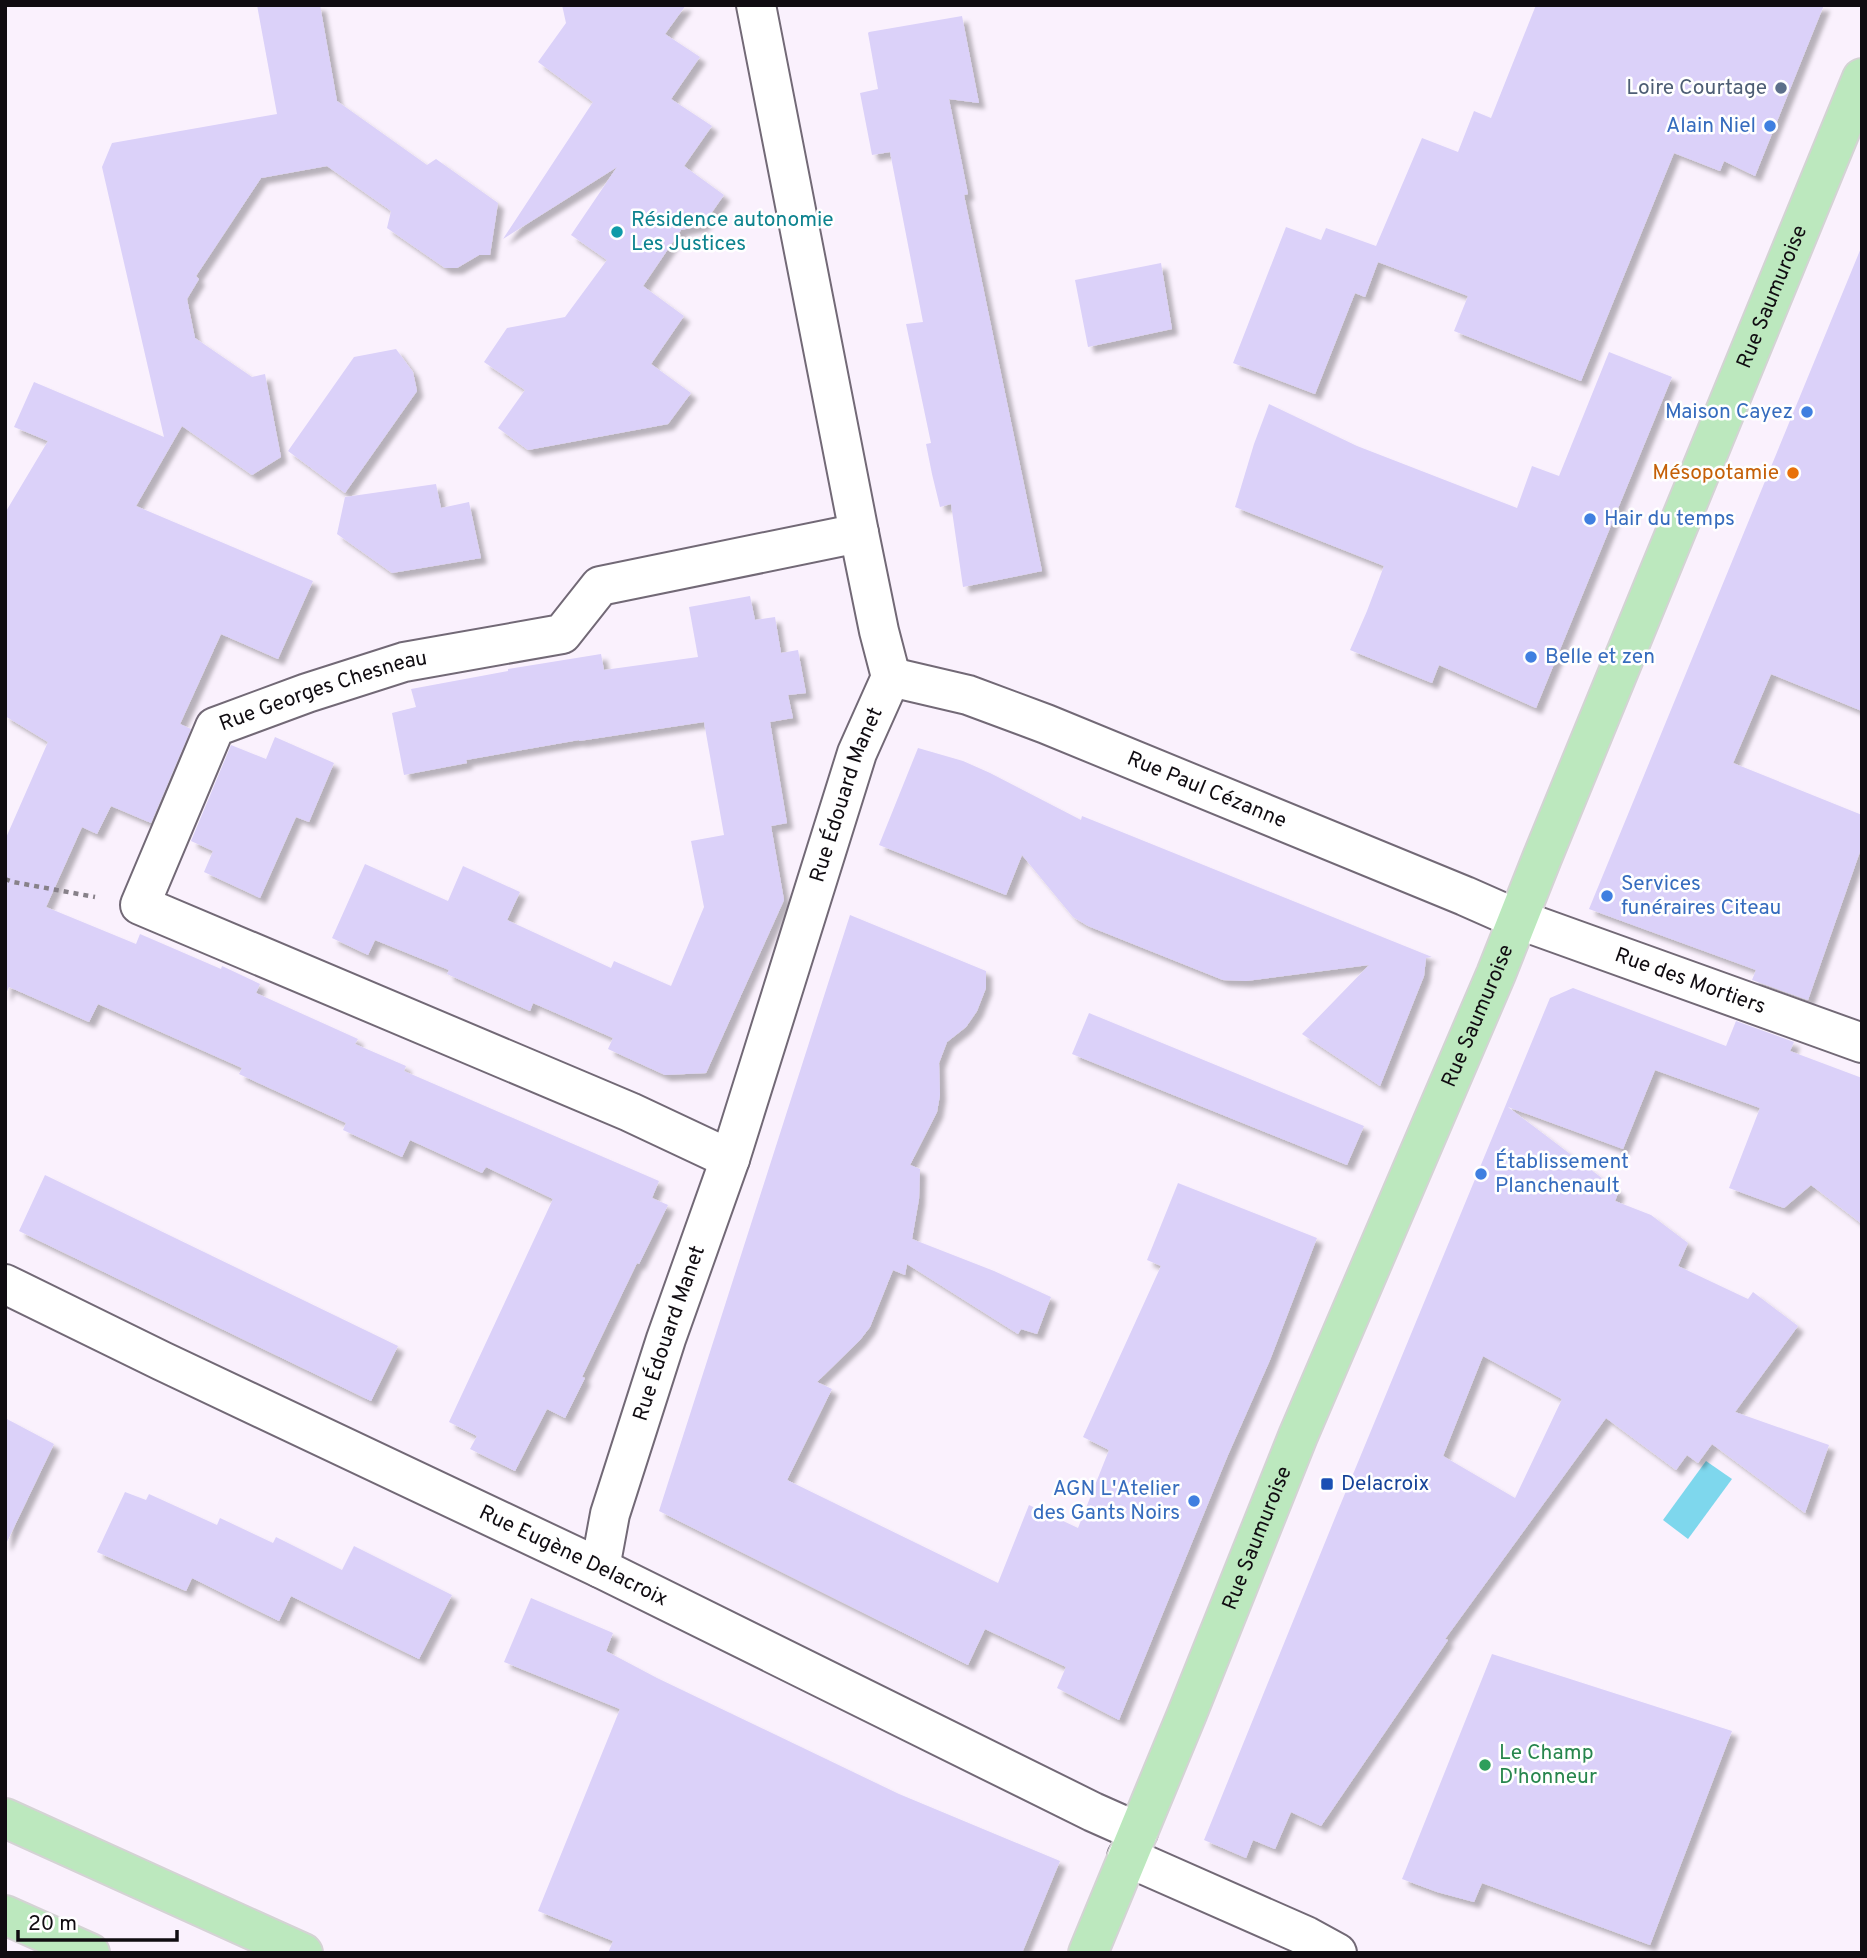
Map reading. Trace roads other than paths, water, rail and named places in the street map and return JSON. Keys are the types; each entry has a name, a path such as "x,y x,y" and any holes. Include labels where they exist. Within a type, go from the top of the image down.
{"main road":[{"name":"Rue Saumuroise","path":"1088,1953 1298,1436 1459,1063 1862,78"},
{"path":"5,1818 303,1953"},
{"path":"5,1915 75,1950"}],"street":[{"path":"756,5 859,533 891,677"},
{"name":"Rue Georges Chesneau","path":"730,1159 630,1112 140,905 215,727 307,693 404,662 562,634 600,586 859,533"},
{"name":"Rue Paul Cézanne","path":"891,677 968,695 1033,719 1517,919"},
{"name":"Rue Édouard Manet","path":"600,1568 610,1514 658,1364 730,1159 858,754 891,677"},
{"name":"Rue des Mortiers","path":"1517,919 1862,1043"},
{"name":"Rue Eugène Delacroix","path":"5,1284 162,1362 600,1568 1111,1821 1132,1845 1337,1953"}],"water":[{"path":"1706,1461 1732,1479 1688,1539 1663,1520"}],"place":[{"name":"Loire Courtage","path":"1781,88"},
{"name":"Alain Niel","path":"1770,126"},
{"name":"Résidence autonomie Les Justices","path":"617,232"},
{"name":"Maison Cayez","path":"1807,412"},
{"name":"Mésopotamie","path":"1793,473"},
{"name":"Hair du temps","path":"1590,519"},
{"name":"Belle et zen","path":"1531,657"},
{"name":"Services funéraires Citeau","path":"1607,896"},
{"name":"Établissement Planchenault","path":"1481,1174"},
{"name":"Delacroix","path":"1327,1484"},
{"name":"AGN L'Atelier des Gants Noirs","path":"1194,1501"},
{"name":"Le Champ D'honneur","path":"1485,1765"}]}
